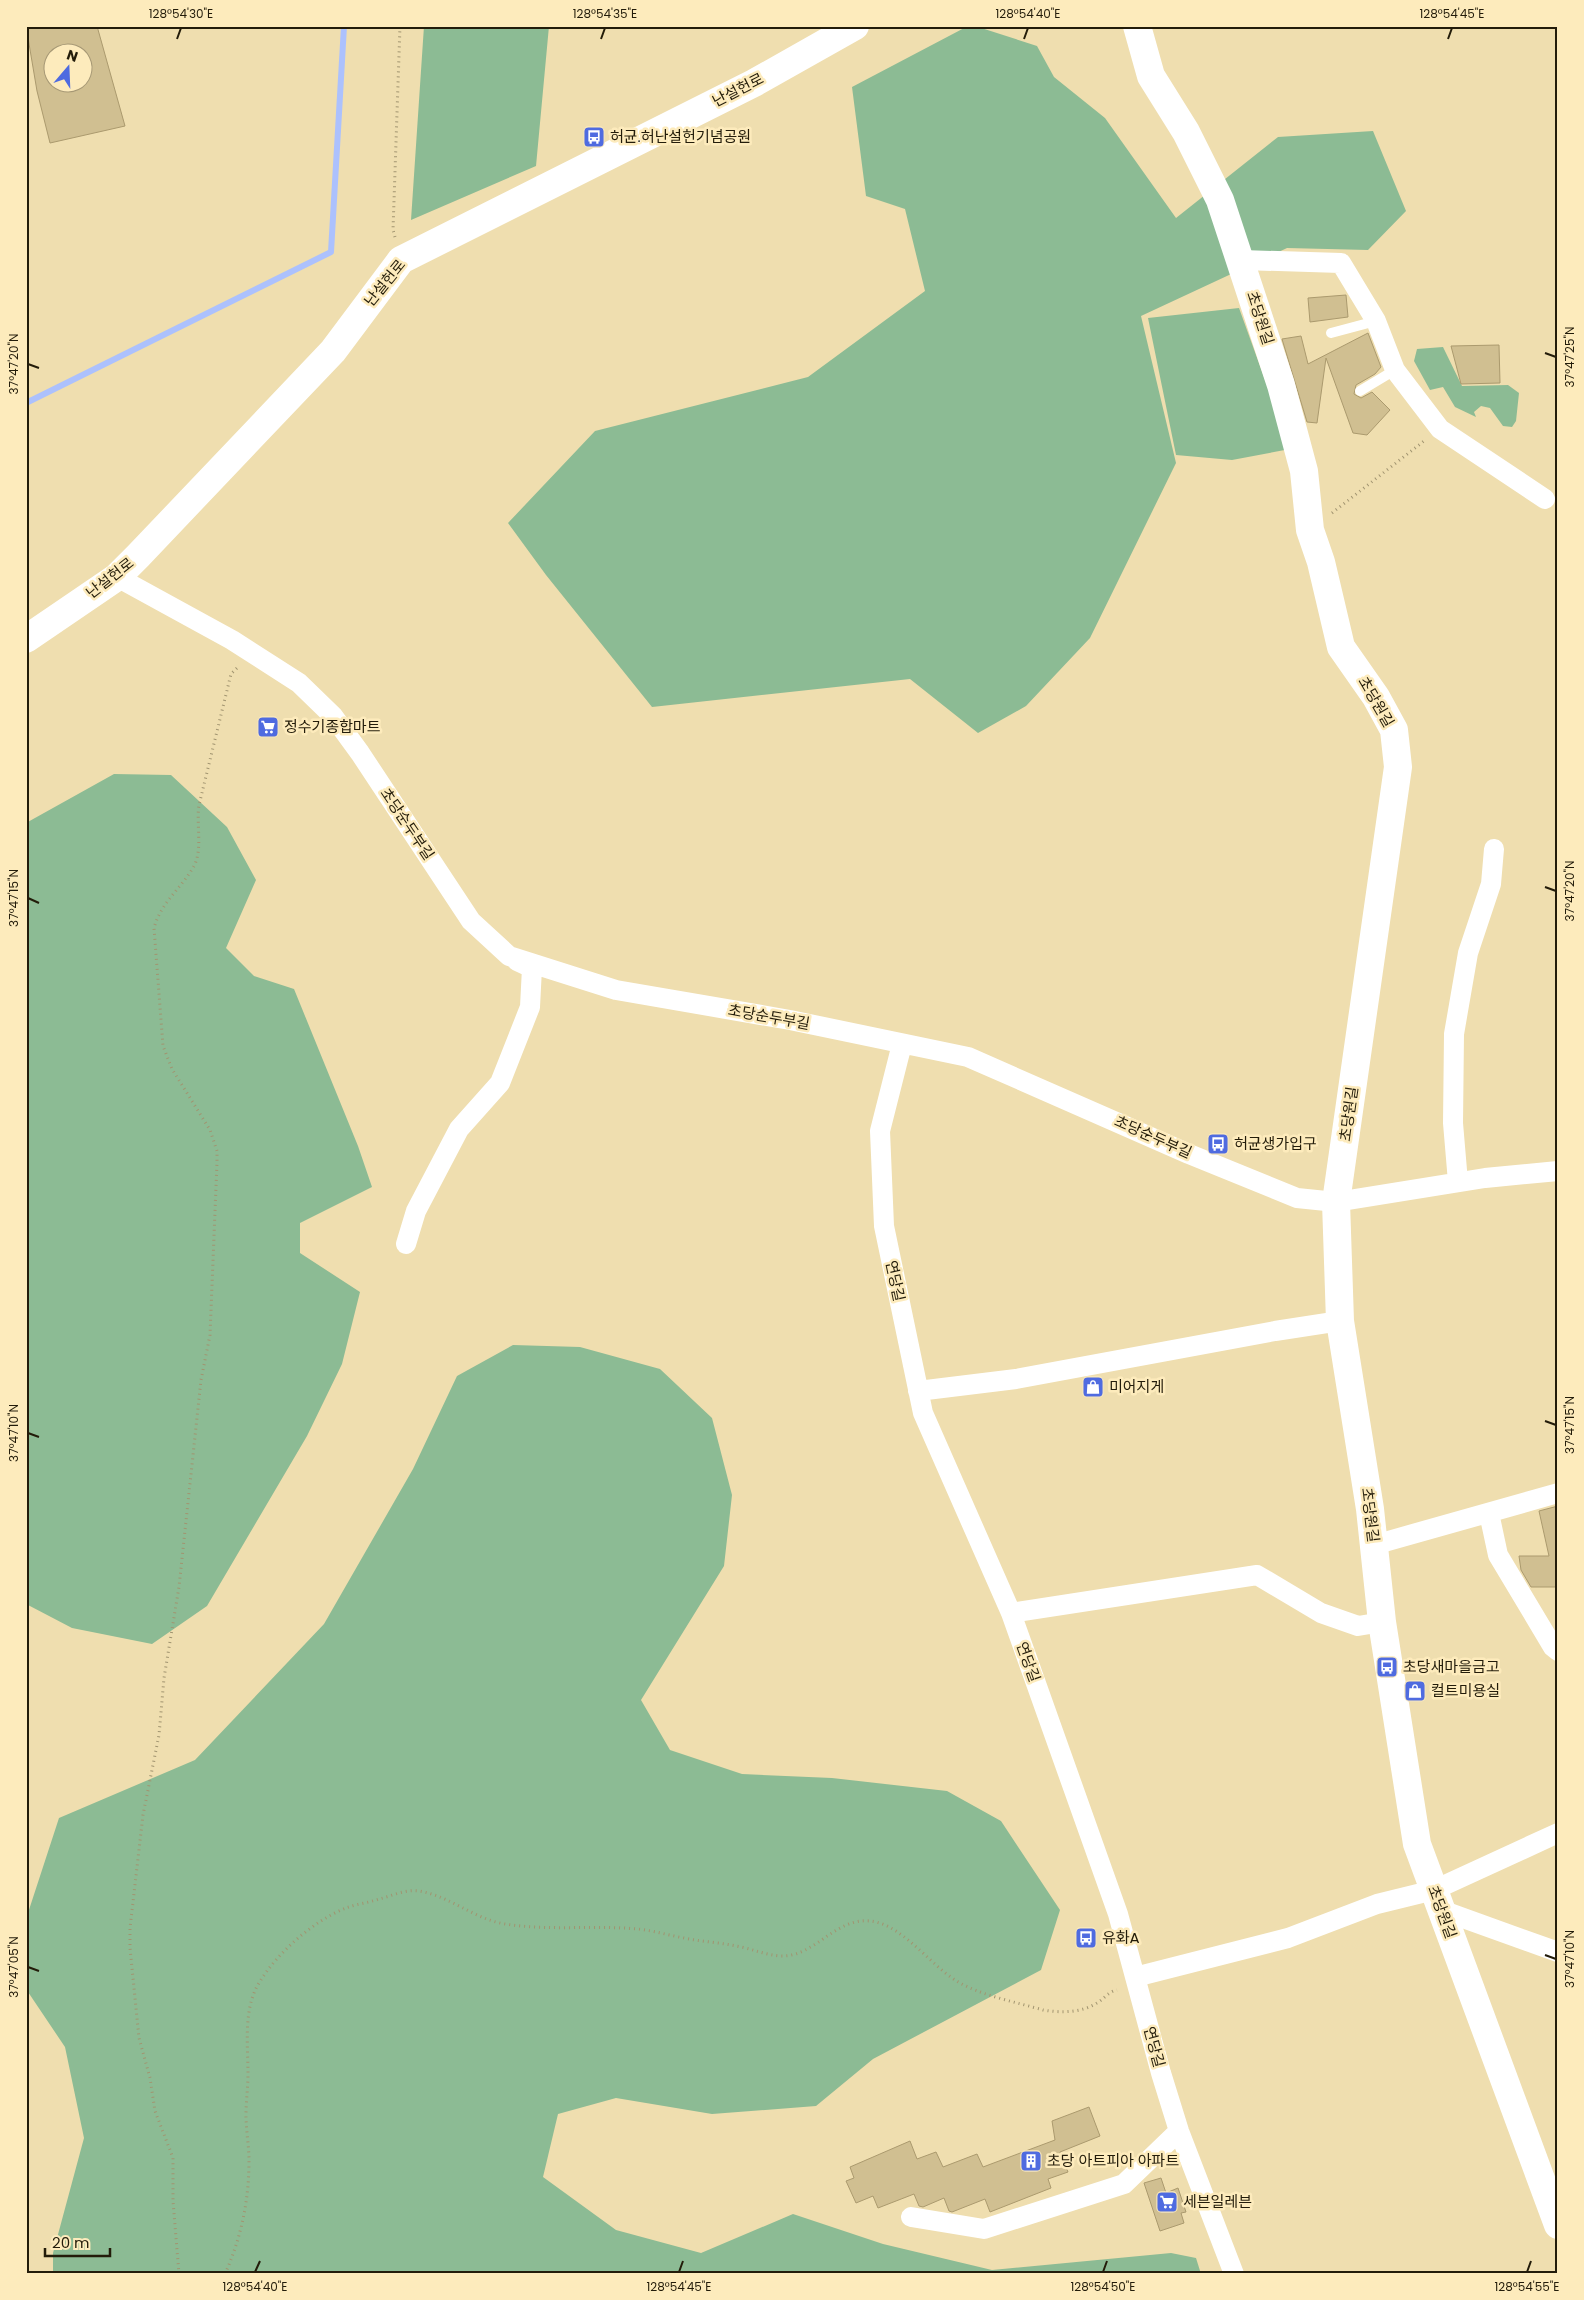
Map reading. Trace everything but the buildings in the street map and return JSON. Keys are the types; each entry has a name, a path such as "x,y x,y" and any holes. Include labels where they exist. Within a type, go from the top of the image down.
{"street":[{"name":"난설헌로","path":"26,639 117,577 333,351 401,260 754,83 855,26"},
{"name":"초당원길","path":"1138,26 1151,76 1186,132 1220,200 1242,260 1281,385 1304,471 1310,530 1321,562 1341,647 1376,697 1394,730 1398,767 1336,1202 1340,1322 1370,1509 1382,1622 1417,1844 1558,2225"},
{"path":"1242,260 1342,263 1376,321 1395,370 1440,428 1545,499"},
{"name":"초당순두부길","path":"117,577 253,654 299,683 333,716 360,752 472,921 509,956 616,990 790,1020 968,1056 1189,1154 1297,1198 1336,1202 1458,1182 1558,1171"},
{"path":"1458,1182 1453,1123 1454,1034 1468,953 1491,884 1494,849"},
{"path":"406,1244 416,1211 459,1129 500,1083 530,1007 532,968 509,956"},
{"name":"연당길","path":"902,1044 880,1130 884,1226 923,1413 1011,1613 1118,1914 1178,2131 1234,2274"},
{"path":"918,1391 1016,1379 1276,1331 1340,1322"},
{"path":"1374,1545 1558,1493"},
{"path":"1489,1513 1498,1555 1538,1624 1558,1651"},
{"path":"1011,1613 1257,1575 1320,1613 1358,1626 1382,1622"},
{"path":"1437,1900 1558,1833"},
{"path":"1136,1981 1288,1938 1377,1904 1410,1894 1437,1900 1558,1952"},
{"path":"911,2217 984,2229 1003,2223 1124,2184 1178,2131"}],"lane":[{"path":"1331,333 1376,321"},
{"path":"1360,391 1395,370"}],"path":[{"path":"400,26 393,230 401,260"},
{"path":"1310,530 1440,428"},
{"path":"179,2274 173,2158 155,2111 150,2078 139,2038 130,1948 130,1928 139,1840 160,1735 164,1678 179,1588 202,1380 210,1335 217,1151 210,1130 172,1069 164,1046 154,928 158,914 194,866 199,851 197,821 199,805 231,674 253,654"},
{"path":"225,2274 237,2247 248,2179 246,2115 249,2019 252,1998 264,1976 298,1938 327,1917 346,1908 402,1891 416,1890 444,1898 480,1917 502,1924 546,1929 640,1930 740,1946 765,1954 783,1956 799,1954 810,1949 842,1927 855,1922 875,1922 899,1933 934,1966 959,1982 1053,2012 1083,2010 1096,2004 1113,1990 1136,1981"}],"green space":[{"path":"424,26 549,26 536,166 411,220"},
{"path":"968,26 975,26 1037,46 1054,77 1105,118 1176,218 1278,137 1373,131 1406,211 1368,250 1287,248 1141,316 1176,463 1090,638 1026,706 978,733 910,679 652,707 546,575 508,523 595,431 808,377 925,291 905,209 866,196 852,87"},
{"path":"1239,308 1290,449 1232,460 1176,455 1148,318"},
{"path":"1443,347 1462,386 1508,385 1519,393 1516,421 1512,427 1503,426 1490,408 1481,406 1474,412 1476,417 1455,407 1443,387 1430,390 1414,361 1417,349"},
{"path":"114,774 171,775 227,827 256,880 226,948 254,976 294,989 358,1146 372,1187 300,1223 300,1253 360,1292 342,1364 307,1436 207,1606 152,1644 72,1628 28,1605 26,823"},
{"path":"513,1345 580,1347 660,1369 712,1418 732,1495 724,1566 641,1700 670,1750 742,1774 832,1778 947,1791 1001,1821 1060,1910 1041,1970 873,2059 816,2106 712,2114 616,2098 558,2114 543,2177 616,2230 701,2253 793,2214 883,2244 992,2270 1171,2253 1196,2258 1201,2274 53,2274 53,2253 84,2138 65,2047 26,1989 26,1919 59,1818 195,1760 324,1624 413,1469 457,1376"}],"waterway":[{"path":"26,403 331,252 344,26"}],"place":[{"name":"허균.허난설헌기념공원","path":"594,137"},
{"name":"정수기종합마트","path":"268,727"},
{"name":"허균생가입구","path":"1218,1144"},
{"name":"미어지게","path":"1093,1387"},
{"name":"초당새마을금고","path":"1387,1667"},
{"name":"컬트미용실","path":"1415,1691"},
{"name":"유화A","path":"1086,1938"},
{"name":"초당 아트피아 아파트","path":"1031,2161"},
{"name":"세븐일레븐","path":"1167,2202"}]}
